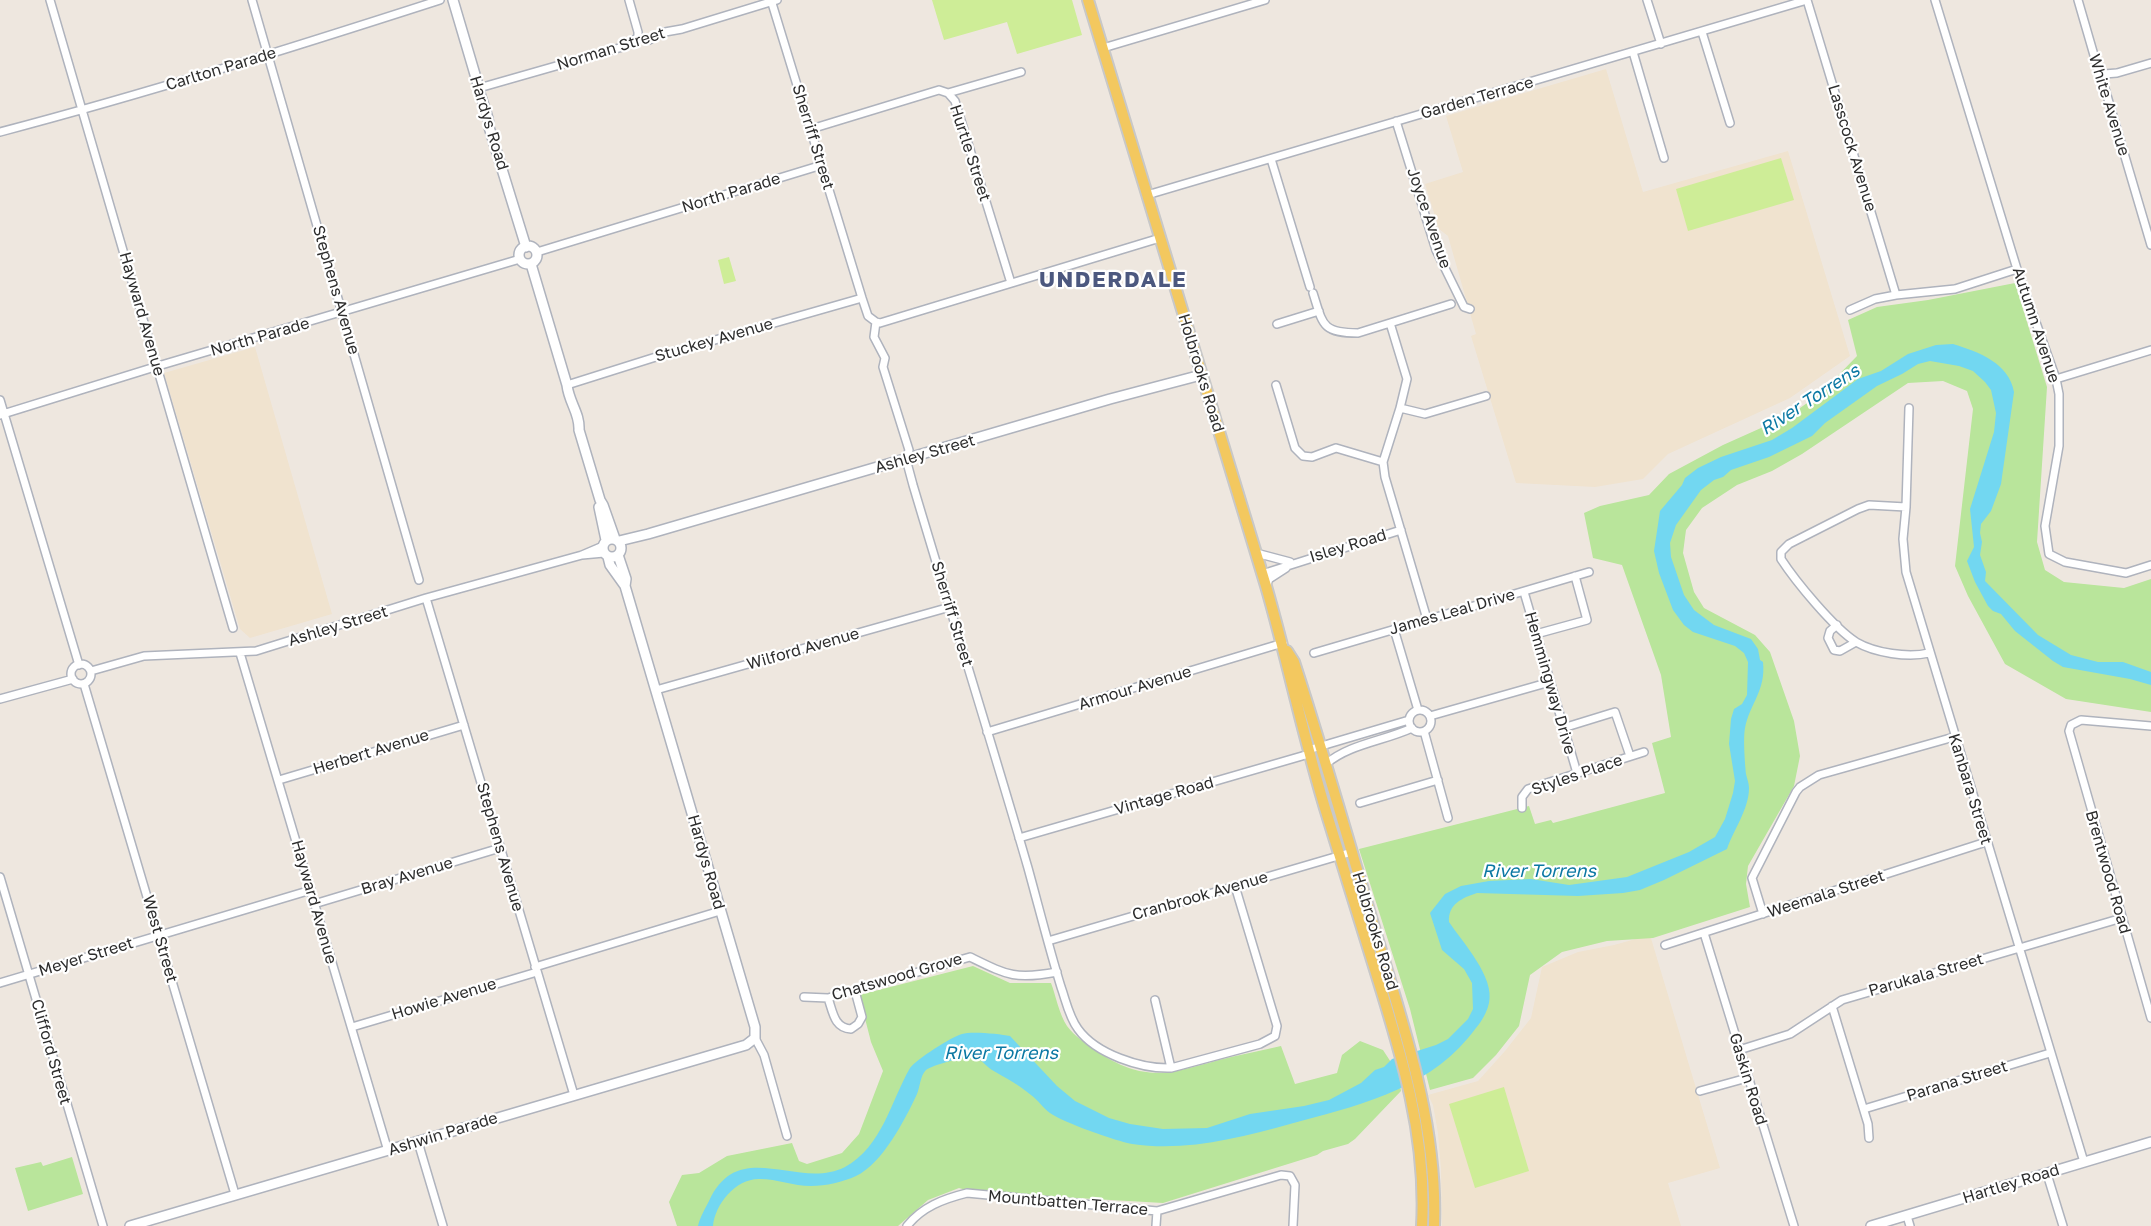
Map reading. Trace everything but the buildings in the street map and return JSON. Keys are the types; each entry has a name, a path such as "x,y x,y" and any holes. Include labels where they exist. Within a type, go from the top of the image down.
{"main road":[{"name":"Holbrooks Road","path":"1088,0 1266,586 1308,752 1404,1064 1411,1096 1421,1175 1422,1226"},
{"name":"Holbrooks Road","path":"1282,643 1294,662 1321,746 1403,1023 1430,1137 1434,1184 1434,1226"}],"street":[{"name":"Hayward Avenue","path":"50,0 233,628"},
{"name":"Stephens Avenue","path":"252,0 419,580"},
{"name":"Carlton Parade","path":"0,132 268,55 440,0"},
{"name":"Hardys Road","path":"453,0 526,247"},
{"path":"629,0 639,32 638,38"},
{"path":"1103,48 1265,0"},
{"path":"1647,0 1661,44"},
{"name":"Garden Terrace","path":"1147,195 1702,32 1793,2 1807,0"},
{"name":"Lasscock Avenue","path":"1807,0 1896,295"},
{"name":"Autumn Avenue","path":"1935,0 2017,269 2056,379 2059,446 2045,526 2049,554 2065,562 2126,573 2151,565"},
{"name":"White Avenue","path":"2078,0 2098,69 2104,74 2103,82 2151,245"},
{"name":"Norman Street","path":"478,88 626,46 638,38 650,40 665,32 682,29 773,1"},
{"name":"Sherriff Street","path":"773,1 862,298 868,316 876,322 874,337 885,358 883,368 909,450 906,459 1069,1013 1078,1030 1094,1043 1138,1065 1171,1068 1260,1044 1275,1036 1277,1026 1235,886"},
{"path":"1702,32 1731,123"},
{"path":"1633,52 1664,158"},
{"path":"2104,74 2117,73 2151,63"},
{"path":"948,93 1021,72"},
{"name":"Hurtle Street","path":"810,129 939,90 948,93 955,101 1011,283"},
{"name":"Joyce Avenue","path":"1396,122 1436,250 1464,307 1470,309"},
{"path":"1271,159 1318,311 1322,322 1330,329 1344,333 1358,333 1450,304"},
{"name":"North Parade","path":"537,252 822,165"},
{"path":"876,322 880,323 1160,238"},
{"path":"526,247 534,248 537,252 537,257 531,264 523,263 520,259 522,249 526,247"},
{"name":"North Parade","path":"2,415 158,366 520,259"},
{"name":"Hardys Road","path":"531,264 567,385 568,399 580,421 579,430 600,500 599,506 612,547 626,579 625,586 754,1027 754,1038 764,1055 787,1136"},
{"path":"1850,310 1875,299 1955,289 2017,269"},
{"name":"Stuckey Avenue","path":"567,385 862,298"},
{"path":"1278,324 1318,311"},
{"path":"1390,322 1407,380 1383,462 1385,477 1427,619"},
{"path":"2056,379 2151,350"},
{"name":"Ashley Street","path":"91,671 144,656 256,651 426,598 612,547 648,534 1201,375"},
{"path":"1276,386 1295,448 1303,456 1311,457 1336,448 1383,462"},
{"path":"1400,408 1425,414 1486,396"},
{"path":"0,400 2,415 79,664"},
{"name":"Kanbara Street","path":"1909,408 1903,539 1906,573 2084,1162"},
{"path":"1906,507 1869,505 1858,509 1789,544 1781,552 1781,559 1837,626 1856,642 1885,651 1918,655 1929,653"},
{"name":"Isley Road","path":"1262,574 1401,530"},
{"name":"Isley Road","path":"1256,553 1296,563"},
{"name":"Isley Road","path":"1266,586 1269,579 1296,563"},
{"name":"James Leal Drive","path":"1314,652 1589,572"},
{"path":"1536,634 1587,620 1575,576"},
{"name":"Hemmingway Drive","path":"1524,592 1577,773"},
{"name":"Stephens Avenue","path":"426,598 574,1095"},
{"name":"Wilford Avenue","path":"656,690 950,607"},
{"path":"1837,626 1830,631 1828,638 1834,650 1840,651 1856,642"},
{"path":"1394,629 1418,710"},
{"name":"Armour Avenue","path":"987,732 1282,643"},
{"name":"Hayward Avenue","path":"240,653 387,1151"},
{"path":"0,699 72,679 84,684 91,678 91,671 87,666 79,664"},
{"path":"72,679 72,672 79,664"},
{"path":"1430,716 1550,682"},
{"name":"West Street","path":"84,684 235,1194"},
{"path":"1418,710 1425,711 1430,716 1430,726 1424,731 1412,728 1409,720 1412,713 1418,710"},
{"path":"1563,728 1615,712 1630,756"},
{"name":"Vintage Road","path":"1019,838 1409,720"},
{"name":"Brentwood Road","path":"2151,726 2081,720 2071,725 2069,731 2151,1018"},
{"name":"Herbert Avenue","path":"279,780 464,725"},
{"path":"1326,765 1338,754 1412,728"},
{"path":"1424,731 1448,819"},
{"path":"1763,914 1752,878 1800,787 1819,775 1954,737"},
{"name":"Styles Place","path":"1522,808 1522,797 1528,789 1644,752"},
{"path":"1360,803 1438,780"},
{"name":"Weemala Street","path":"1665,945 1986,842"},
{"name":"Bray Avenue","path":"314,904 500,848"},
{"name":"Cranbrook Avenue","path":"1048,941 1352,852"},
{"name":"Clifford Street","path":"0,877 103,1226"},
{"name":"Meyer Street","path":"0,983 311,890"},
{"name":"Howie Avenue","path":"352,1027 720,911"},
{"name":"Parukala Street","path":"1739,1050 1790,1034 1842,1000 2122,918"},
{"name":"Gaskin Road","path":"1704,933 1794,1226"},
{"name":"Chatswood Grove","path":"804,998 828,998 970,957 1005,974 1030,977 1057,972"},
{"path":"828,998 836,1022 843,1029 851,1029 862,1017 855,991"},
{"path":"1155,1000 1171,1068"},
{"path":"1832,1006 1864,1109 1869,1138"},
{"name":"Ashwin Parade","path":"130,1226 746,1045 754,1038"},
{"name":"Parana Street","path":"1864,1109 2050,1053"},
{"path":"1700,1091 1748,1078"},
{"path":"418,1142 443,1226"},
{"name":"Hartley Road","path":"1871,1226 2151,1142"},
{"name":"Mountbatten Terrace","path":"907,1226 913,1218 931,1205 967,1193 1158,1211 1281,1174 1290,1176 1295,1185 1293,1226"},
{"path":"2047,1174 2063,1226"},
{"path":"1156,1226 1158,1211"},
{"path":"1907,1216 1910,1226"}],"shaded area":[{"path":"1606,69 1643,192 1788,151 1850,356 1790,398 1668,454 1643,479 1595,487 1516,483 1471,336 1476,334 1448,236 1439,229 1425,184 1463,172 1446,116"},
{"path":"255,347 332,614 250,638 240,629 164,373"},
{"path":"1650,935 1720,1168 1668,1183 1681,1226 1442,1226 1438,1133 1433,1105 1428,1095 1478,1081 1505,1051 1531,1018 1542,967 1578,952"}],"green space":[{"path":"932,0 1072,0 1082,35 1017,54 1007,22 944,40"},
{"path":"1781,158 1794,200 1688,231 1676,189"},
{"path":"729,257 736,281 724,284 718,260"},
{"path":"2015,283 2047,387 2037,542 2045,570 2064,582 2124,588 2151,579 2151,712 2066,699 2005,664 1968,596 1955,566 1973,409 1967,391 1943,381 1908,383 1802,454 1772,471 1737,485 1702,508 1686,530 1683,553 1694,592 1704,608 1755,635 1770,652 1794,721 1800,756 1794,786 1748,866 1746,884 1750,907 1653,938 1607,941 1562,952 1530,975 1519,1026 1496,1055 1473,1078 1430,1090 1410,1009 1359,849 1529,806 1535,824 1551,820 1553,823 1665,793 1652,743 1671,737 1661,675 1622,565 1593,558 1584,513 1600,506 1649,495 1669,474 1723,445 1790,415 1820,394 1857,356 1848,320 1877,307 1928,300"},
{"path":"973,966 1010,983 1051,983 1062,1016 1070,1030 1095,1050 1131,1069 1162,1073 1177,1071 1281,1046 1295,1084 1337,1073 1342,1055 1360,1041 1383,1050 1398,1073 1401,1091 1348,1144 1163,1203 973,1192 959,1188 928,1200 898,1226 677,1226 669,1202 682,1175 699,1173 727,1156 792,1143 799,1161 807,1164 842,1153 859,1134 883,1071 871,1042 859,995"},
{"path":"1504,1087 1529,1171 1475,1188 1449,1104"},
{"path":"72,1157 83,1194 28,1211 15,1168 41,1162 43,1166"}],"water":[{"name":"River Torrens","path":"1953,344 1982,355 1999,366 2006,373 2014,392 2001,484 1991,511 1981,524 1980,555 1986,572 1985,581 2038,635 2071,655 2098,662 2123,662 2151,672 2151,685 2063,667 2015,631 2001,614 1988,606 1967,561 1974,547 1970,509 1994,432 1996,413 1991,390 1973,371 1959,366 1930,361 1918,364 1877,386 1825,423 1812,436 1769,457 1731,470 1723,477 1714,480 1701,490 1676,525 1670,543 1671,557 1684,595 1694,610 1714,625 1751,639 1763,662 1760,689 1747,719 1744,733 1748,796 1744,811 1727,849 1640,890 1578,896 1477,893 1457,903 1453,906 1449,922 1483,971 1490,993 1489,1003 1478,1026 1468,1038 1430,1071 1386,1094 1338,1111 1232,1139 1192,1145 1152,1146 1124,1142 1066,1121 1050,1113 1034,1097 980,1060 971,1057 961,1058 924,1072 917,1094 892,1140 884,1152 866,1170 846,1180 817,1186 766,1179 751,1180 735,1188 722,1201 713,1226 698,1226 709,1201 722,1182 736,1172 753,1168 827,1173 845,1167 858,1158 877,1136 910,1068 950,1039 966,1033 1010,1036 1057,1086 1075,1101 1109,1118 1163,1129 1207,1128 1250,1114 1329,1100 1361,1083 1392,1059 1448,1039 1468,1019 1473,1009 1472,983 1464,969 1442,950 1430,913 1445,894 1461,886 1489,881 1531,879 1569,885 1627,877 1689,852 1715,837 1725,819 1735,781 1729,744 1731,719 1734,709 1742,704 1747,695 1748,662 1744,653 1735,646 1693,632 1684,625 1673,610 1659,573 1654,551 1660,511 1682,485 1685,478 1698,468 1721,457 1772,440 1858,379 1881,371 1908,354 1936,345"}],"district":[{"name":"UNDERDALE","path":"1113,280"}]}
